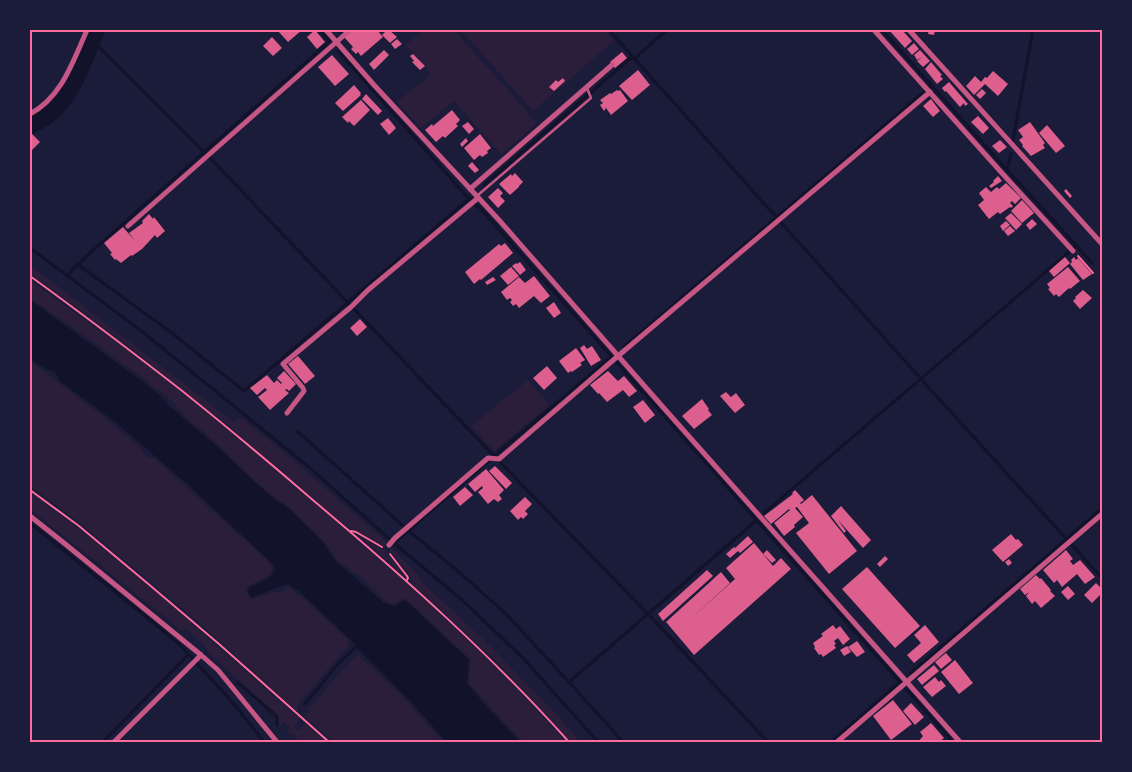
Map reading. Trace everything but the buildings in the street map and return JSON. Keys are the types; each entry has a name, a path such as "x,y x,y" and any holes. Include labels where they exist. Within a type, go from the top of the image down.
{"street":[{"path":"30,114 56,93 87,30"},
{"path":"326,30 470,189 475,200 615,358 876,646 904,685 960,742"},
{"path":"128,226 350,30"},
{"path":"874,30 1071,249"},
{"path":"909,30 1102,244"},
{"path":"470,189 588,92 612,65"},
{"path":"388,546 488,458 499,458 929,90"},
{"path":"287,413 304,392 303,388 283,364 475,200"},
{"path":"837,742 1102,514"},
{"path":"30,516 218,670 277,742"},
{"path":"114,742 199,656"}],"lane":[{"path":"475,200 591,98 588,92"}],"path":[{"path":"1071,249 1092,273"},
{"path":"30,276 181,390 407,580 481,650 569,742"},
{"path":"30,490 79,526 124,563 329,742"},
{"path":"350,531 356,532 382,548 388,546 389,553 407,576 407,580"}],"shaded area":[{"path":"424,30 454,30 537,123 501,154 454,101 421,128 397,102 431,74 406,45"},
{"path":"461,30 604,30 614,41 533,111"},
{"path":"30,265 234,422 240,417 285,453 387,542 385,545 381,545 350,529 226,424 133,350 30,273"},
{"path":"30,280 116,342 187,397 328,515 411,587 464,637 516,688 566,742 523,742 469,683 470,659 405,598 394,605 387,602 359,575 337,560 323,540 288,506 275,498 249,475 220,446 187,418 161,391 30,298"},
{"path":"30,300 146,384 274,499 287,507 322,541 336,562 384,603 394,606 405,600 469,660 467,683 520,742 447,742 352,641 300,592 288,584 251,597 248,592 249,588 270,577 276,568 185,482 114,421 61,382 54,371 48,370 30,359"},
{"path":"30,361 103,416 138,445 147,457 154,458 269,562 273,570 269,575 247,587 246,592 251,599 271,593 283,592 286,587 289,587 348,640 348,647 297,706 296,711 202,625 76,520 30,486"},
{"path":"528,380 550,405 494,451 471,426"},
{"path":"30,492 66,518 134,574 300,719 294,727 298,730 305,723 326,742 306,742 303,740 293,742 297,737 293,733 291,735 287,732 290,728 284,722 279,726 278,715 208,653 206,647 187,629 181,630 102,567 100,562 95,561 30,509"},
{"path":"356,534 385,549 407,577 406,577"},
{"path":"390,549 393,549 415,571 424,584 486,642 581,742 571,742 499,664 412,583 406,570"},
{"path":"357,654 403,697 443,742 334,742 304,717 309,711 307,710"}],"waterway":[{"path":"30,124 47,114 63,98 76,76 95,30"},
{"path":"319,30 329,41"},
{"path":"609,30 1102,578"},
{"path":"635,58 667,30"},
{"path":"882,30 1092,263"},
{"path":"1013,140 1033,30"},
{"path":"91,39 212,160 494,456 648,614 768,742"},
{"path":"67,276 91,252 330,41"},
{"path":"338,51 469,199 480,208 953,742"},
{"path":"484,185 633,56"},
{"path":"624,347 932,85"},
{"path":"1007,170 1011,154"},
{"path":"77,264 172,333 244,391 470,198"},
{"path":"764,513 1076,246"},
{"path":"30,248 144,333 310,468 394,543 462,600 523,658 598,742"},
{"path":"394,543 612,356"},
{"path":"297,431 507,615 623,742"},
{"path":"911,673 1100,510"},
{"path":"569,682 757,520"},
{"path":"30,523 181,646 234,704 264,742"},
{"path":"305,704 338,664 359,644"},
{"path":"103,742 189,654"},
{"path":"237,682 277,717 277,725"},
{"path":"831,742 900,682"}]}
